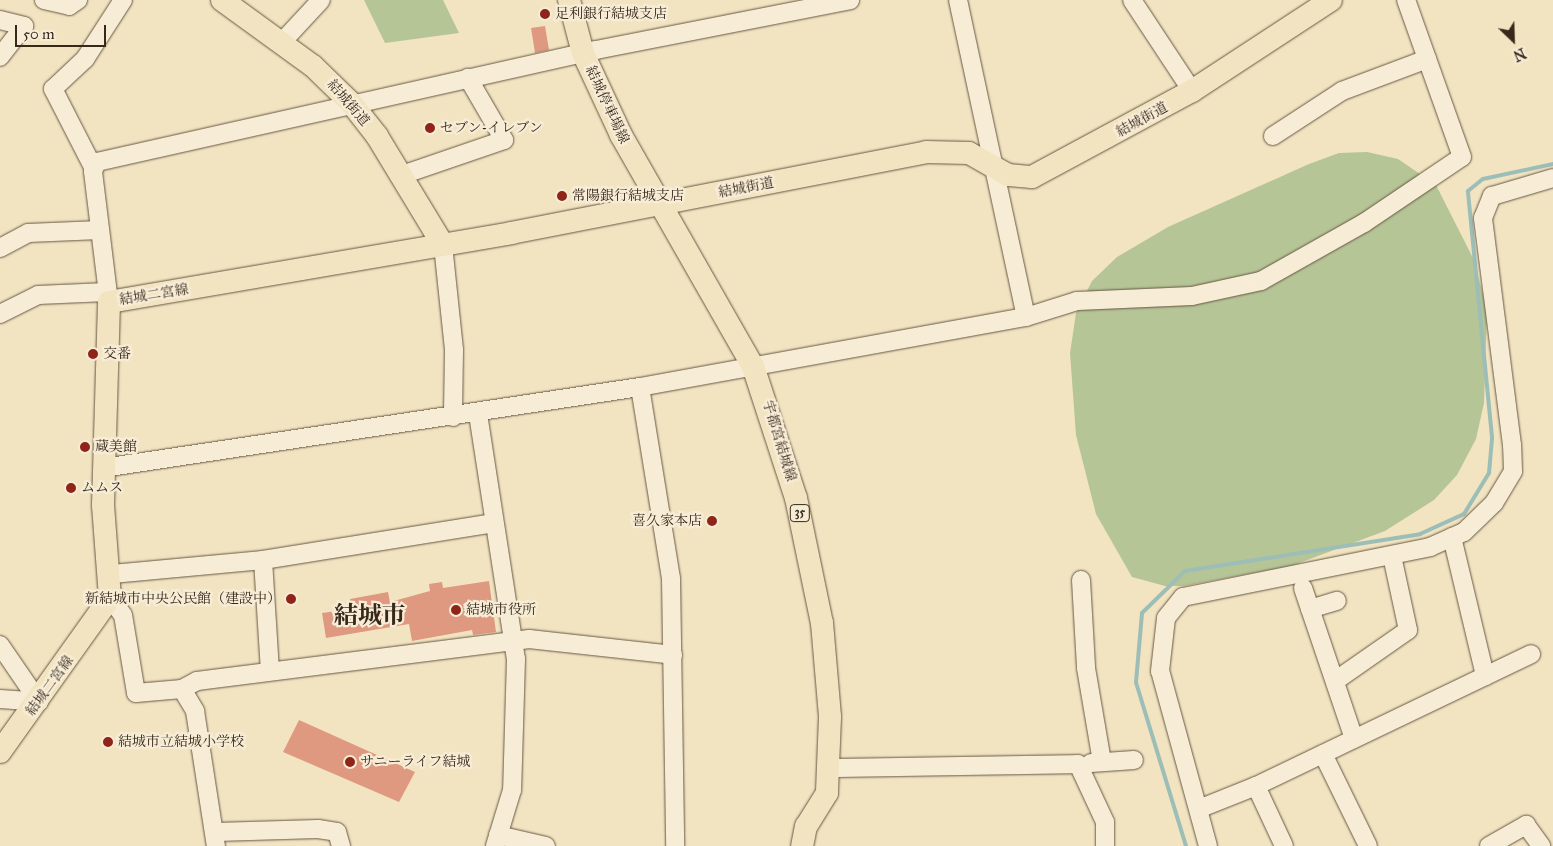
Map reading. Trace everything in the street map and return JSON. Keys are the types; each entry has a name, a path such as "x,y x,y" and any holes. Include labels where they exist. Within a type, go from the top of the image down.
{"main road":[{"name":"結城街道","path":"222,0 282,42 352,104 402,175 442,245 926,152 969,153 993,167 1018,177 1055,168 1192,91 1331,0"},
{"name":"結城停車場線","path":"569,0 583,53 657,205"},
{"name":"宇都宮結城線","path":"657,205 753,366 776,429 812,565 822,623 830,768 827,793 806,826 802,846"},
{"name":"結城二宮線","path":"0,752 39,702 110,598 112,574 103,468 108,297 442,245"}],"street":[{"path":"44,0 69,6 78,0"},
{"path":"282,42 322,0"},
{"path":"93,167 352,104 784,6 850,0"},
{"path":"958,0 1026,317"},
{"path":"1132,0 1192,91"},
{"path":"103,468 478,414 640,387 1026,317 1077,301 1192,296 1234,290 1292,266 1364,223 1462,157 1406,0"},
{"path":"0,314 23,299 38,295 108,297 93,167 53,88 85,59 115,3"},
{"path":"0,20 24,26 0,57"},
{"path":"1273,136 1342,91 1427,60"},
{"path":"402,175 504,140 468,78"},
{"path":"1208,846 1201,808 1160,671 1166,618 1183,597 1392,556 1452,537 1464,532 1494,502 1513,471 1510,407 1493,317 1483,218 1492,196 1553,178"},
{"path":"0,248 28,233 100,230"},
{"path":"442,245 454,350 454,417"},
{"path":"640,387 669,559 673,654 675,846"},
{"path":"478,414 516,659 512,790 497,840 546,846"},
{"path":"112,574 263,560 494,523"},
{"path":"1452,537 1485,676"},
{"path":"1334,681 1408,630 1392,556"},
{"path":"263,560 270,671"},
{"path":"1081,580 1086,668 1102,762"},
{"path":"1302,588 1354,739"},
{"path":"110,598 123,615 133,692 182,689 197,680 512,640 673,654"},
{"path":"1310,609 1337,601"},
{"path":"0,645 39,702"},
{"path":"1201,808 1256,786 1531,654"},
{"path":"182,689 195,711 216,839 318,829 338,832 341,846"},
{"path":"0,699 39,702"},
{"path":"1323,754 1368,846"},
{"path":"830,768 1078,764 1134,760"},
{"path":"1078,764 1106,822 1105,846"},
{"path":"1256,786 1284,846"},
{"path":"1489,846 1526,825 1541,846"}],"green space":[{"path":"364,0 443,0 459,33 385,43"},
{"path":"1367,152 1398,159 1436,185 1474,260 1487,310 1484,403 1476,439 1457,475 1434,500 1385,531 1291,566 1184,586 1165,586 1132,577 1096,514 1076,435 1070,353 1076,313 1092,281 1117,257 1168,227 1309,164 1339,153"}],"building":[{"path":"545,26 549,50 535,53 531,28"},
{"name":"結城市役所","path":"489,581 496,632 473,635 472,630 412,641 409,624 326,638 322,613 351,609 350,599 388,592 390,602 430,591 429,584 442,582 443,588"},
{"name":"サニーライフ結城","path":"299,720 415,772 399,802 283,752"}],"waterway":[{"path":"1186,846 1136,682 1142,613 1185,571 1420,534 1464,514 1489,473 1492,437 1468,191 1483,179 1553,164"}],"place":[{"name":"足利銀行結城支店","path":"545,14"},
{"name":"セブン-イレブン","path":"430,128"},
{"name":"常陽銀行結城支店","path":"562,196"},
{"name":"交番","path":"93,354"},
{"name":"蔵美館","path":"85,447"},
{"name":"ムムス","path":"71,488"},
{"name":"喜久家本店","path":"712,521"},
{"name":"新結城市中央公民館（建設中）","path":"291,599"},
{"name":"結城市役所","path":"456,610"},
{"name":"結城市立結城小学校","path":"108,742"},
{"name":"サニーライフ結城","path":"350,762"}],"district":[{"name":"結城市","path":"370,616"}]}
